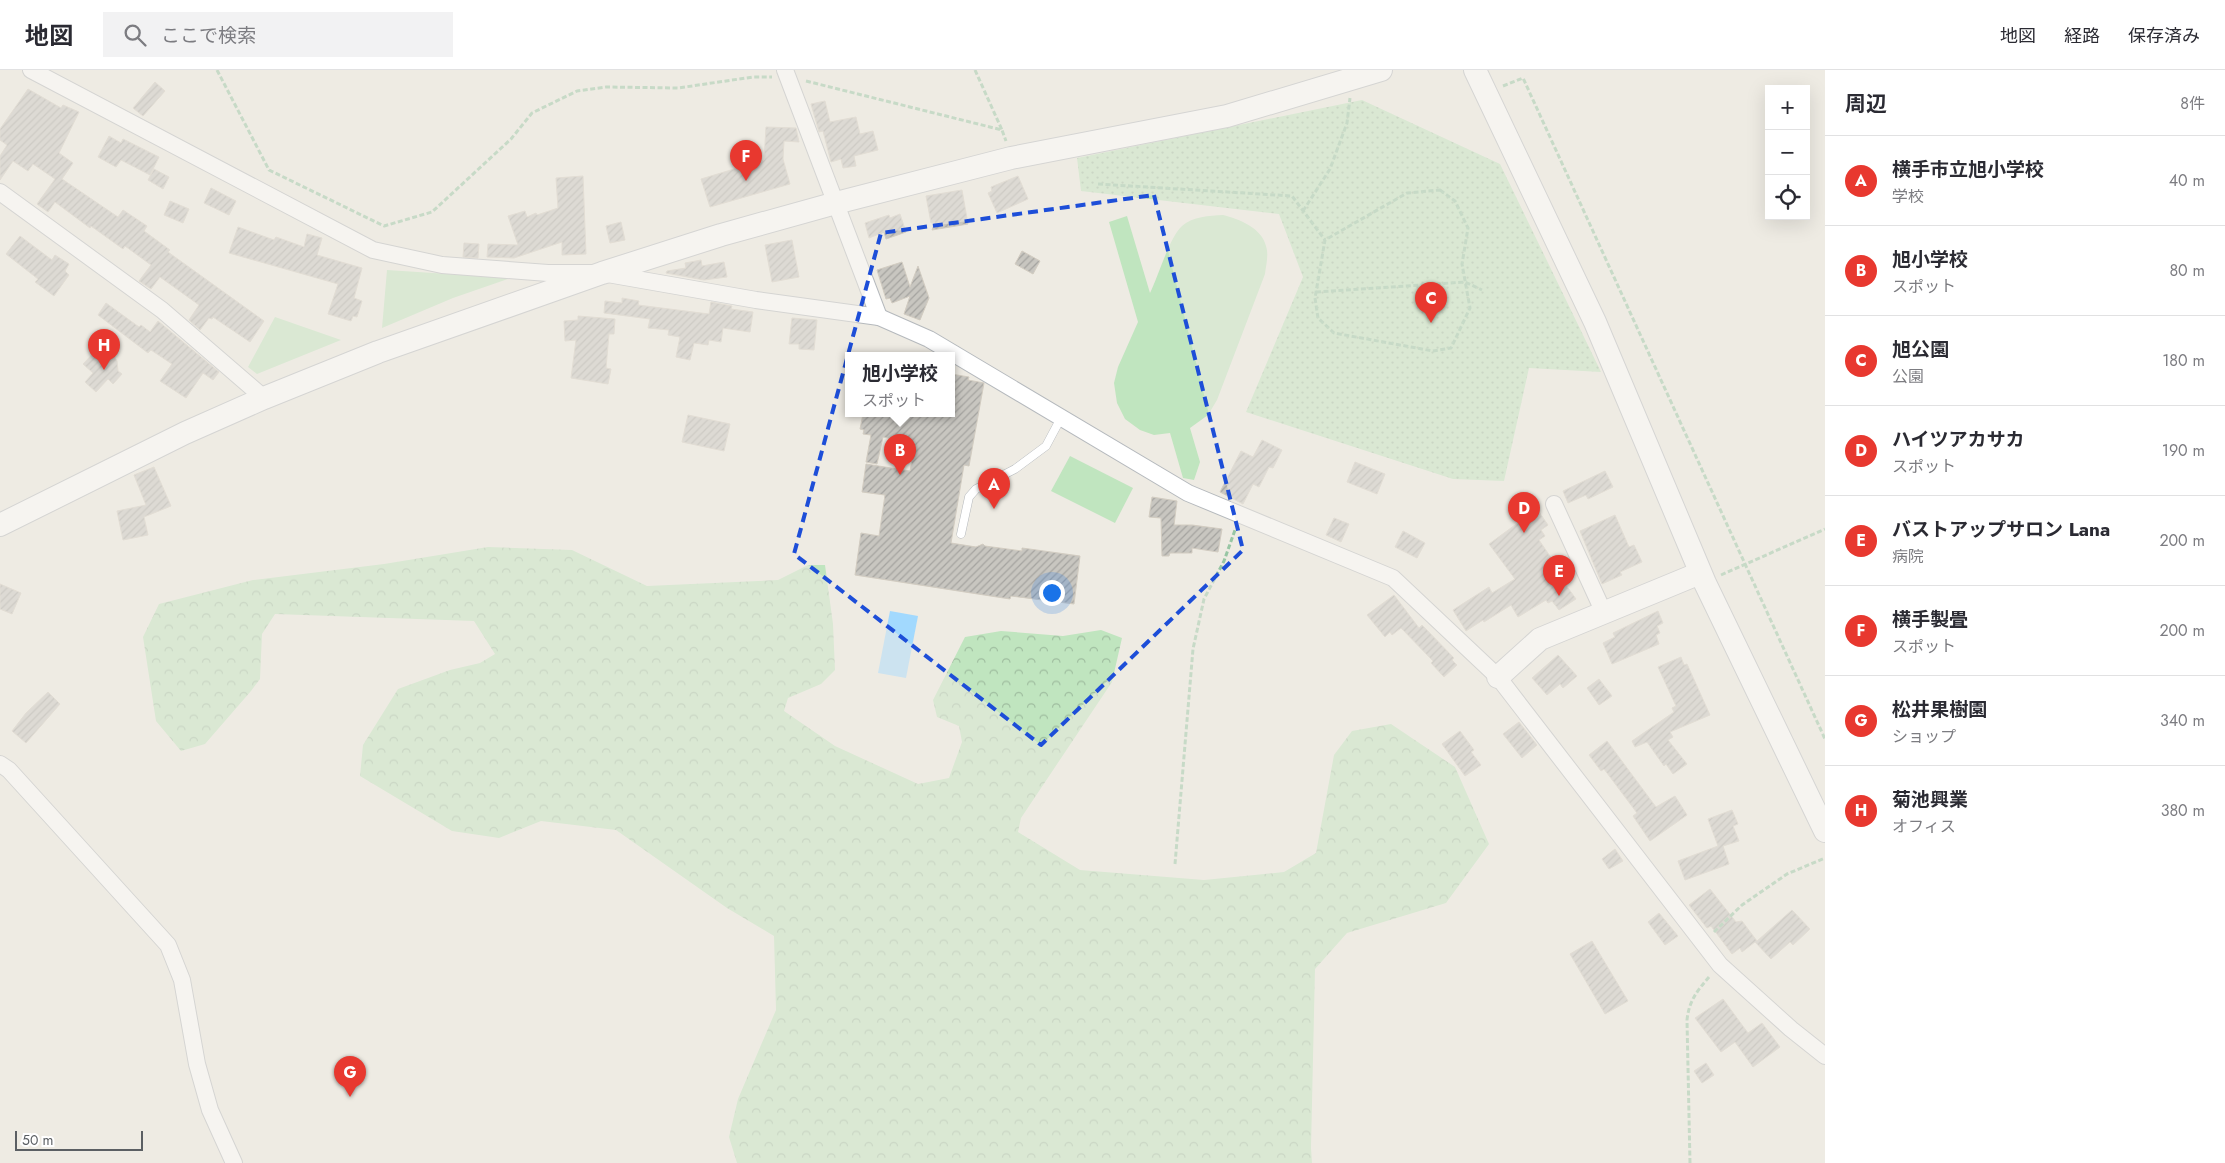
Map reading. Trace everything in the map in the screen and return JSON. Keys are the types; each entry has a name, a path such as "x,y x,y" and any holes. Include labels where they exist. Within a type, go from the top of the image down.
{"street":[{"path":"31,70 373,250 442,265 548,273 602,273 756,300 879,317 929,339 951,352"},
{"path":"0,525 185,433 264,398 378,352 602,273 722,235 836,203 1011,158 1227,116 1381,70"},
{"path":"1475,70 1595,322 1702,578 1825,831"},
{"path":"787,73 879,317"},
{"path":"0,192 162,310 264,398"},
{"path":"955,354 1188,492 1393,578 1498,677 1720,965 1791,1029 1825,1056"},
{"path":"1554,504 1604,613"},
{"path":"1498,677 1540,639 1604,613 1702,578"},
{"path":"0,764 9,770 168,945 182,980 197,1064 210,1110 234,1163"}],"lane":[{"path":"961,534 969,497 976,489 1014,469 1046,446 1062,416"}],"path":[{"path":"217,70 269,170 384,226 432,212 511,139 532,113 577,91 606,87 678,88 787,73 1002,130"},
{"path":"975,70 1002,130 1011,158"},
{"path":"1303,211 1330,169 1347,123 1353,78"},
{"path":"1486,93 1523,78 1825,739"},
{"path":"1098,184 1292,196 1325,240 1316,292 1318,318 1334,333 1433,351 1451,348 1470,308 1462,264 1468,228 1455,201 1440,190 1407,193 1325,240"},
{"path":"1316,292 1465,282 1482,290"},
{"path":"1175,864 1193,650 1204,599 1224,561 1241,515"},
{"path":"1702,578 1746,564 1825,529"},
{"path":"1702,943 1742,906 1786,874 1825,858"},
{"path":"1690,1163 1688,1006 1695,993 1720,965"}],"highlighted area":[{"path":"1154,195 1243,550 1041,745 794,554 881,233"}],"green space":[{"path":"1362,100 1500,164 1601,372 1529,368 1504,481 1453,479 1246,412 1303,277 1279,214 1081,191 1077,158"},
{"path":"1223,215 1249,225 1260,234 1266,246 1267,260 1265,274 1217,400 1208,415 1190,428 1200,462 1194,480 1183,478 1170,433 1154,435 1140,430 1125,419 1117,403 1114,383 1118,367 1138,322 1109,222 1127,216 1150,293 1173,238 1182,226 1196,218"},
{"path":"387,270 511,278 453,298 382,328"},
{"path":"275,317 341,340 257,374 248,367"},
{"path":"1070,456 1133,488 1115,523 1051,491"},
{"path":"488,547 572,550 647,586 778,580 808,565 825,565 833,624 835,670 821,684 788,698 784,711 835,746 918,784 949,778 962,742 959,726 937,717 933,700 965,637 1001,631 1063,636 1101,630 1122,638 1112,682 1021,818 1018,832 1080,870 1204,880 1284,872 1316,853 1334,755 1352,731 1391,724 1455,767 1489,844 1446,903 1347,933 1315,969 1312,1163 737,1163 729,1137 738,1099 776,1010 774,936 727,908 616,830 541,821 499,838 452,831 360,776 363,745 398,689 450,670 480,663 495,654 474,621 275,614 262,634 260,679 205,744 181,751 156,721 143,637 159,604 253,580 384,564"}],"water":[{"path":"890,611 918,616 906,678 878,673"}],"building":[{"path":"155,82 165,91 143,116 133,108"},
{"path":"28,89 61,108 63,105 79,112 59,153 73,163 62,179 118,217 123,210 147,226 144,231 170,250 168,252 264,321 250,342 213,317 212,319 209,318 200,330 189,320 199,305 160,277 151,289 139,281 151,265 125,246 123,249 91,226 90,228 55,202 48,212 37,204 55,179 33,164 28,171 13,161 0,180 0,156 7,145 0,140 0,129"},
{"path":"825,101 830,122 856,117 860,134 873,131 878,150 854,156 856,166 843,168 841,159 831,162 823,131 819,132 811,104"},
{"path":"766,127 796,128 799,142 784,141 783,159 790,184 710,207 701,179 764,160"},
{"path":"109,136 121,143 123,139 159,157 150,175 121,160 116,167 98,157"},
{"path":"154,169 169,177 163,189 148,180"},
{"path":"583,176 586,254 562,255 562,242 514,258 487,257 488,244 518,245 508,216 525,211 527,217 558,208 556,178"},
{"path":"1018,176 1028,199 997,213 988,193 992,191 991,187"},
{"path":"211,188 236,201 229,215 204,203"},
{"path":"962,190 968,224 932,230 935,222 931,223 926,196"},
{"path":"170,201 189,209 183,223 164,215"},
{"path":"900,214 906,232 886,239 884,232 869,238 865,223 889,215 890,218"},
{"path":"621,222 625,240 610,243 606,226"},
{"path":"238,227 274,240 276,237 304,247 307,234 322,238 317,255 362,268 354,298 362,301 357,317 353,316 351,321 328,314 338,284 229,253"},
{"path":"20,236 52,260 55,255 69,264 65,271 69,275 54,296 35,282 38,279 6,254"},
{"path":"792,240 799,277 772,282 765,245"},
{"path":"464,243 479,244 478,258 463,257"},
{"path":"1022,251 1040,261 1033,274 1015,264"},
{"path":"701,260 702,266 724,262 727,277 704,280 666,273 667,271 686,268 685,263"},
{"path":"902,262 910,287 918,266 929,298 920,320 904,314 910,296 892,303 890,298 886,299 877,270"},
{"path":"622,298 639,301 638,305 709,314 711,302 732,306 731,309 753,312 750,332 723,328 721,342 709,340 708,345 694,343 690,360 676,357 680,337 668,335 669,330 648,328 650,319 604,313 605,301 622,303"},
{"path":"106,303 139,327 141,325 150,332 158,321 219,372 213,380 203,373 186,398 160,381 172,364 151,350 148,353 98,315"},
{"path":"578,316 615,319 614,334 609,334 606,368 611,369 608,384 571,378 576,340 565,341 564,321 578,320"},
{"path":"792,318 817,320 814,350 799,349 799,344 789,344"},
{"path":"105,341 117,361 118,371 122,374 113,384 108,379 96,392 85,382 93,373 83,364"},
{"path":"955,375 969,377 968,380 984,383 969,466 964,465 951,543 976,547 983,544 985,546 1022,551 1022,548 1080,556 1074,604 1011,596 1010,599 855,575 861,533 879,536 885,495 862,492 866,464 910,471 915,443 883,437 877,464 866,462 871,435 863,434 864,430 860,429 862,417 955,417"},
{"path":"688,415 730,424 724,451 682,442"},
{"path":"1262,440 1282,450 1273,468 1269,467 1259,487 1253,484 1243,504 1220,492 1241,451 1253,457"},
{"path":"1355,462 1385,474 1377,494 1347,482"},
{"path":"154,467 171,506 144,517 148,535 123,540 117,511 146,505 134,475"},
{"path":"1605,471 1613,487 1588,499 1586,495 1568,503 1563,491"},
{"path":"1152,497 1177,501 1174,525 1222,529 1218,552 1192,548 1192,553 1170,553 1169,556 1162,556 1161,518 1149,517"},
{"path":"1537,509 1548,525 1541,530 1545,536 1539,540 1556,565 1553,567 1576,599 1559,610 1552,601 1548,603 1546,600 1518,617 1511,605 1466,631 1453,610 1489,587 1492,593 1515,579 1489,544"},
{"path":"1615,515 1629,547 1634,545 1642,562 1620,572 1622,575 1602,584 1580,531"},
{"path":"1334,518 1349,524 1341,542 1326,535"},
{"path":"1403,531 1425,543 1417,558 1395,547"},
{"path":"0,584 21,593 12,614 0,609"},
{"path":"1394,595 1419,628 1422,625 1454,658 1452,660 1457,665 1444,677 1431,663 1433,661 1401,628 1392,635 1390,632 1385,637 1367,615"},
{"path":"1658,611 1663,623 1657,626 1660,633 1656,635 1659,644 1612,664 1603,643 1615,637 1613,633"},
{"path":"1558,655 1577,676 1563,688 1560,684 1547,695 1532,678"},
{"path":"1681,657 1684,665 1687,664 1710,715 1670,732 1673,737 1668,740 1687,764 1673,774 1666,764 1664,766 1647,742 1635,747 1632,741 1674,712 1672,708 1676,706 1658,667"},
{"path":"1599,679 1612,696 1599,705 1587,688"},
{"path":"48,692 60,704 26,743 12,731 26,713"},
{"path":"1519,722 1537,745 1522,758 1503,734"},
{"path":"1460,731 1474,750 1471,752 1481,765 1465,776 1442,744"},
{"path":"1607,741 1656,807 1675,796 1687,815 1650,841 1633,816 1637,813 1604,769 1601,771 1589,755"},
{"path":"1732,810 1738,824 1733,826 1739,841 1723,846 1729,864 1685,880 1678,861 1718,846 1708,819"},
{"path":"1615,849 1623,861 1609,869 1602,859"},
{"path":"1710,889 1736,922 1742,921 1757,941 1792,910 1810,929 1793,945 1790,942 1771,959 1755,942 1742,952 1740,948 1732,954 1711,926 1707,928 1689,905"},
{"path":"1659,913 1678,936 1665,945 1648,922"},
{"path":"1592,941 1628,1001 1605,1014 1570,954"},
{"path":"1723,999 1748,1033 1762,1023 1780,1047 1753,1067 1735,1042 1721,1052 1695,1018"},
{"path":"1706,1063 1714,1075 1702,1083 1694,1071"}],"place":[{"name":"横手製畳","path":"746,181"},
{"name":"旭公園","path":"1431,323"},
{"name":"菊池興業","path":"104,370"},
{"name":"旭小学校","path":"900,475"},
{"name":"横手市立旭小学校","path":"994,509"},
{"name":"ハイツアカサカ","path":"1524,533"},
{"name":"バストアップサロン Lana","path":"1559,596"},
{"name":"松井果樹園","path":"350,1097"}]}
